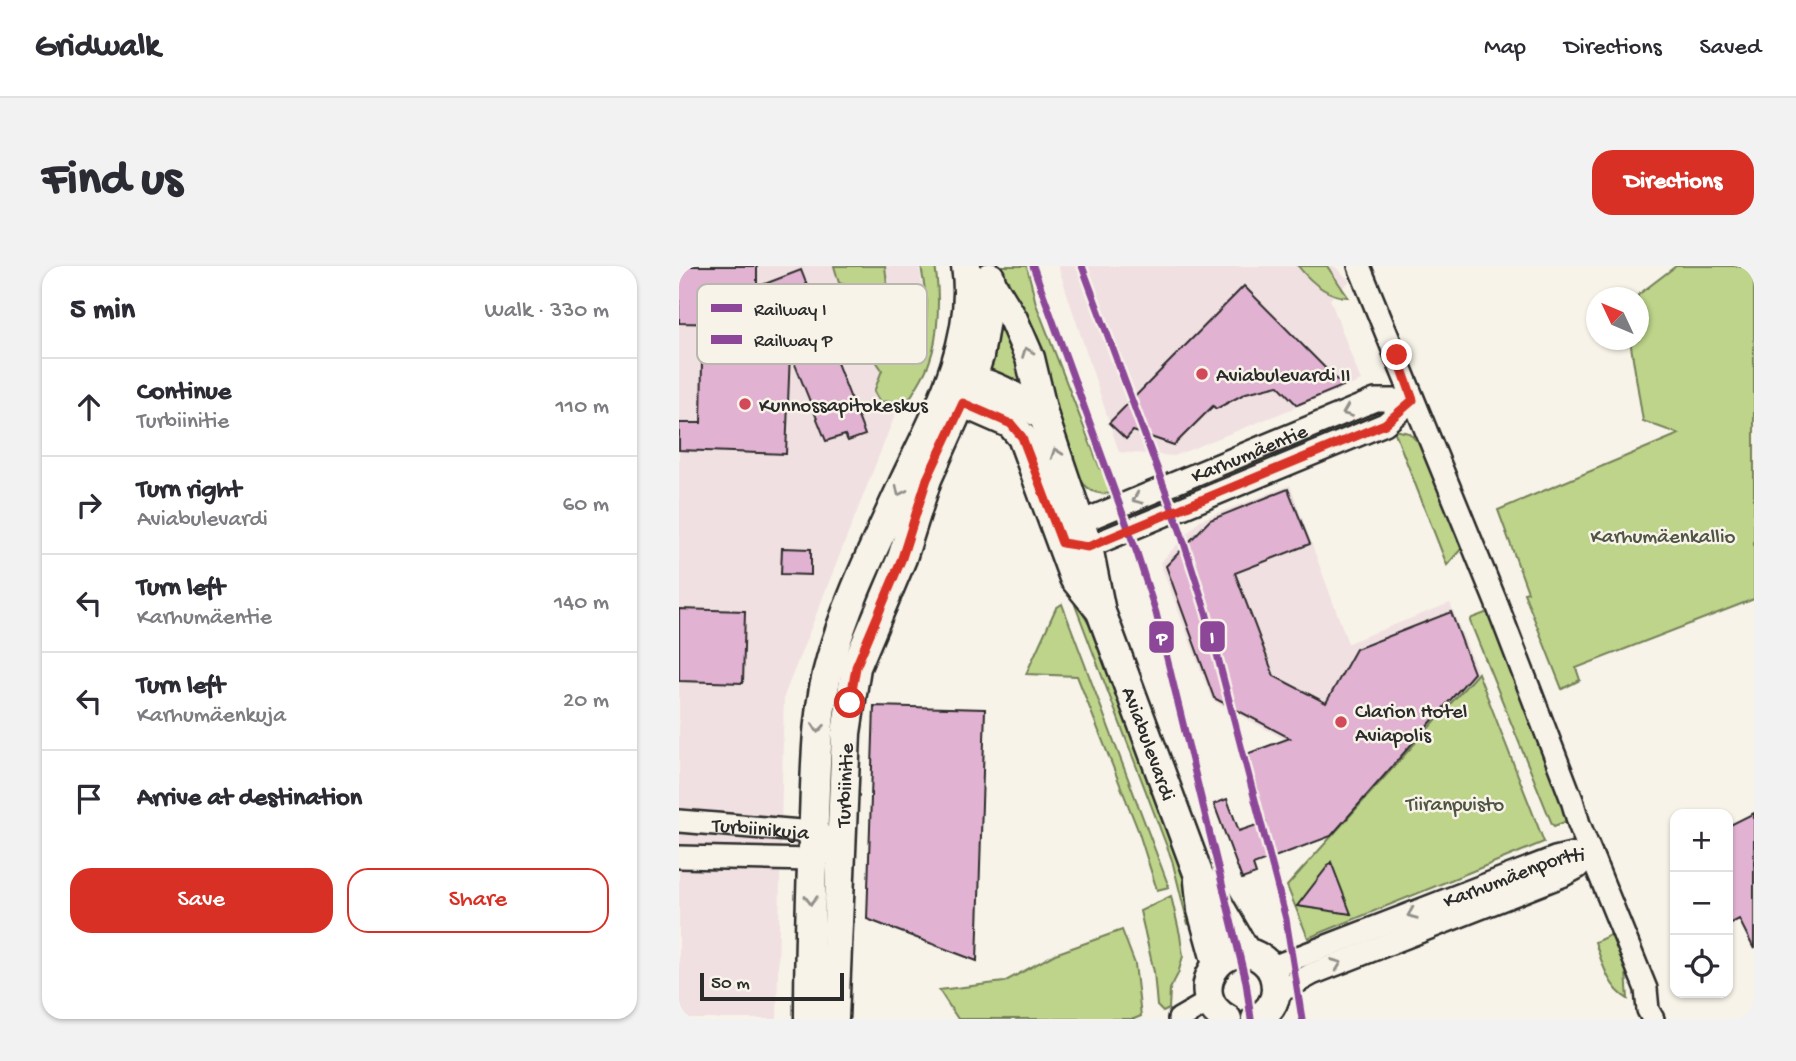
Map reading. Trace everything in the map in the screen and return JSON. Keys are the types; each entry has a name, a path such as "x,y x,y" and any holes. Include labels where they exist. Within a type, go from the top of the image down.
{"street":[{"path":"966,266 970,291 960,389 992,387 1029,405 1044,417"},
{"path":"1359,266 1496,602 1591,854 1646,989 1648,1010 1653,1019"},
{"name":"Turbiinitie","path":"809,1019 817,729 830,660 874,546 932,423 960,389 979,356 990,274"},
{"name":"Aviabulevardi","path":"990,274 1030,358 1077,537 1101,612 1199,876 1265,972"},
{"name":"Turbiinitie","path":"834,1019 846,733 856,667 902,558 960,389"},
{"name":"Aviabulevardi","path":"960,389 1011,424 1022,437 1077,537"},
{"name":"Karhumäentie","path":"1077,537 1385,424 1413,400"},
{"name":"Turbiinikuja","path":"679,821 813,832 842,845"},
{"name":"Turbiinikuja","path":"679,856 812,860 842,845"},
{"name":"Karhumäenportti","path":"1265,972 1312,974 1562,876 1577,868 1591,854"},
{"name":"Aviabulevardi","path":"1199,876 1202,910 1217,964"},
{"path":"1179,1019 1218,1010 1207,994 1209,978 1217,964 1226,957 1265,972 1271,1006 1256,1019"}],"shaded area":[{"path":"679,266 919,266 922,284 697,284 697,364 915,364 784,696 777,1019 679,1019"},
{"path":"1058,266 1334,266 1350,281 1330,299 1361,381 1174,456 1119,452"},
{"path":"1290,485 1348,643 1450,603 1478,673 1329,840 1293,744 1212,700 1160,563 1200,520"}],"green space":[{"path":"834,266 885,266 887,284 839,283"},
{"path":"921,266 935,266 937,326 930,360 909,400 880,402 874,392 882,370 878,364 927,364 927,284 924,284"},
{"path":"997,266 1027,266 1036,304 1099,466 1114,493 1096,492 1081,481"},
{"path":"1298,266 1327,266 1348,297 1333,294 1320,287"},
{"name":"Karhumäenkallio","path":"1676,266 1754,266 1754,599 1576,668 1580,680 1562,689 1524,593 1528,592 1498,510 1679,434 1643,421 1632,350 1649,350 1648,287"},
{"path":"995,313 1032,388 985,378"},
{"path":"1374,410 1378,420 1297,453 1292,443"},
{"path":"1394,430 1409,433 1422,446 1462,548 1447,565"},
{"path":"1279,448 1283,458 1142,514 1138,504"},
{"path":"1062,604 1169,887 1157,890 1138,830 1077,676 1026,674 1056,608"},
{"path":"1077,604 1096,636 1179,849 1198,925 1188,924 1172,860 1075,605"},
{"path":"1488,612 1566,813 1567,821 1554,826 1470,621"},
{"name":"Tiiranpuisto","path":"1478,673 1544,842 1308,938 1287,886"},
{"path":"1171,896 1183,956 1170,989 1169,1009 1163,1012 1157,1006 1154,972 1140,911"},
{"path":"1122,930 1135,964 1141,1016 1134,1019 958,1019 939,990 1004,982 1055,954"},
{"path":"1612,934 1626,972 1628,999 1615,988 1603,966 1595,942"}],"building":[{"path":"679,266 757,266 757,284 697,284 697,323 679,323"},
{"path":"801,270 806,284 765,284"},
{"name":"Aviabulevardi II","path":"1244,286 1343,386 1297,405 1278,385 1246,393 1216,409 1213,406 1174,445 1133,431 1126,439 1109,423"},
{"path":"702,364 790,364 786,454 679,450 679,423 701,423"},
{"path":"795,364 837,364 865,435 848,441 845,435 826,441"},
{"path":"1288,489 1310,544 1235,573 1274,676 1326,703 1356,649 1451,612 1474,673 1331,836 1253,865 1256,874 1242,879 1214,804 1227,799 1239,831 1266,822 1241,756 1290,738 1214,698 1166,566 1210,520"},
{"path":"782,548 811,549 811,575 781,574"},
{"path":"679,609 745,611 743,683 679,681"},
{"path":"874,706 985,709 977,961 867,919"},
{"path":"1754,813 1754,949 1739,919 1733,922 1733,824"},
{"path":"1331,862 1351,914 1297,906"}],"rail line":[{"name":"P","path":"1033,266 1137,553 1156,613 1246,982 1251,1019"},
{"name":"I","path":"1082,266 1180,530 1206,612 1286,919 1302,1019"}],"place":[{"name":"Aviabulevardi II","path":"1202,374"},
{"name":"Kunnossapitokeskus","path":"745,404"},
{"name":"Clarion Hotel Aviapolis","path":"1341,722"}],"route":[{"path":"850,703 856,667 902,558 927,479 963,403 1011,424 1022,437 1062,543 1088,547 1385,424 1413,400 1397,355"}]}
